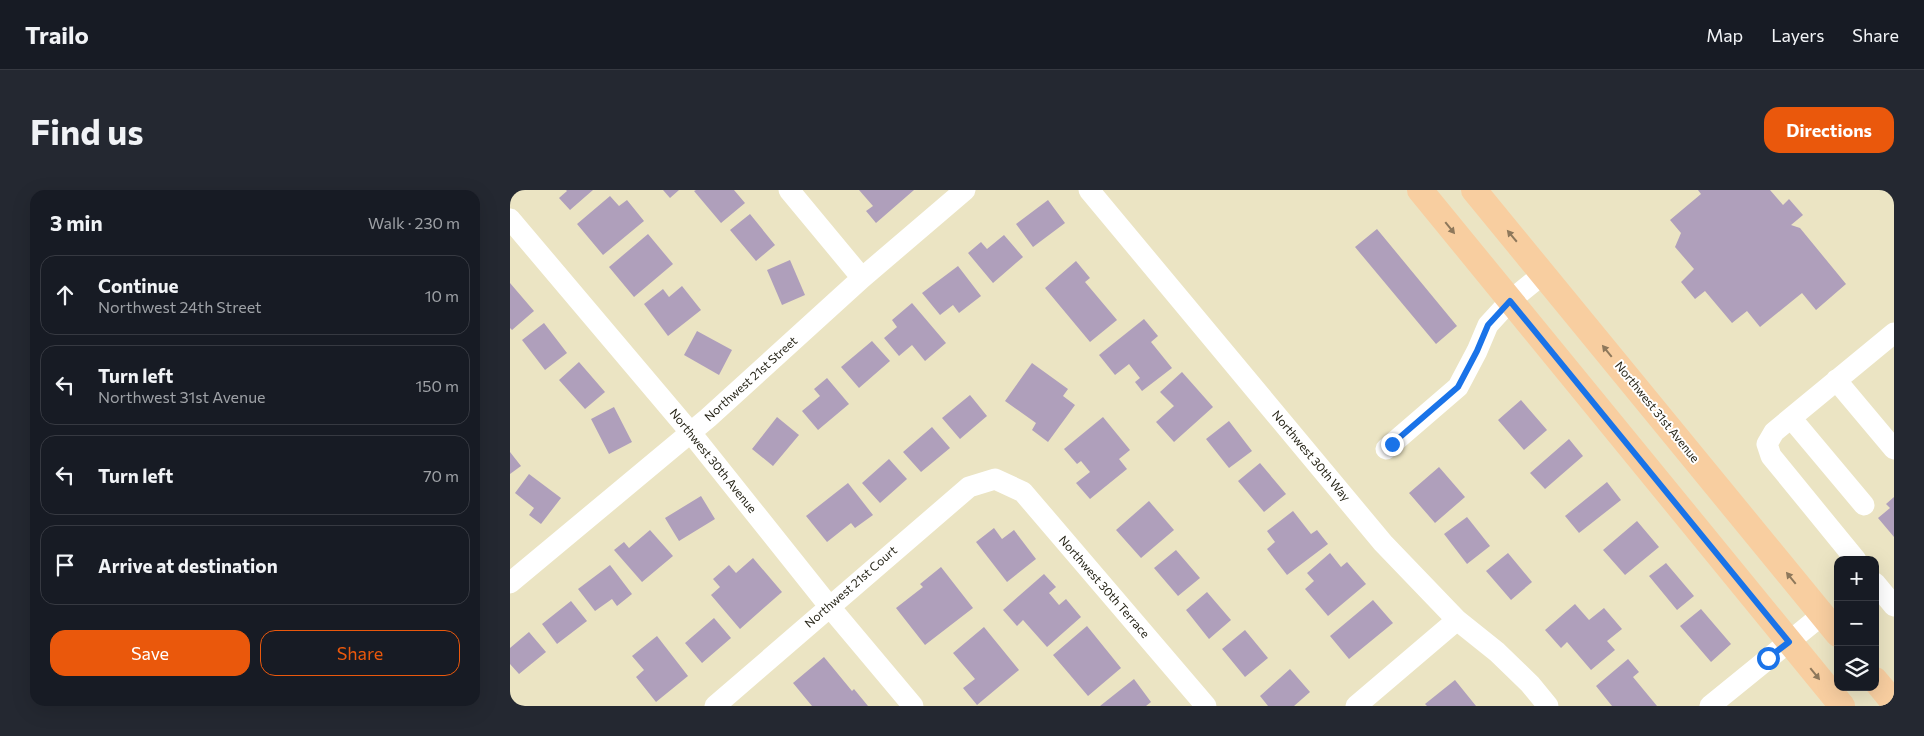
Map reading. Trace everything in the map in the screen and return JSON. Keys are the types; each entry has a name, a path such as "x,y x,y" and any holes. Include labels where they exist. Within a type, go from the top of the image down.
{"main road":[{"path":"1420,190 1842,706"},
{"name":"Northwest 31st Avenue","path":"1474,190 1830,625"},
{"path":"1879,685 1894,703"}],"street":[{"path":"789,190 862,278"},
{"name":"Northwest 21st Street","path":"514,571 690,432 862,278 965,190"},
{"name":"Northwest 30th Way","path":"1090,190 1383,543 1456,620 1497,652 1530,684 1548,706"},
{"name":"Northwest 30th Avenue","path":"510,219 690,432 829,606 913,706"},
{"path":"1386,448 1458,387 1488,325 1510,301 1543,274"},
{"path":"1853,556 1771,456 1767,444 1774,432 1894,333"},
{"path":"1836,380 1894,449"},
{"path":"1791,418 1864,505"},
{"name":"Northwest 21st Court","path":"715,706 969,486 995,479"},
{"name":"Northwest 30th Terrace","path":"995,479 1023,492 1206,706"},
{"path":"1879,588 1894,606"},
{"path":"1356,706 1456,620"},
{"path":"1710,706 1789,642 1830,625"}],"building":[{"path":"566,190 593,190 570,210 559,198"},
{"path":"663,190 679,190 670,198"},
{"path":"734,190 745,203 721,223 694,191"},
{"path":"859,190 914,190 876,223 866,211 873,206"},
{"path":"1698,190 1770,190 1783,205 1789,199 1803,215 1791,225 1800,228 1846,284 1816,310 1802,293 1760,327 1747,311 1732,323 1705,291 1695,299 1681,282 1694,269 1675,247 1681,233 1670,220 1701,194"},
{"path":"610,196 619,206 627,200 644,221 603,255 577,224"},
{"path":"1048,200 1065,223 1033,247 1016,224"},
{"path":"750,214 775,245 756,261 730,230"},
{"path":"1377,229 1457,326 1436,344 1355,247"},
{"path":"648,234 673,264 634,297 609,267"},
{"path":"1004,235 1023,257 993,283 968,253 981,242 987,249"},
{"path":"790,260 805,295 782,305 767,270"},
{"path":"1076,261 1090,278 1085,282 1117,320 1090,342 1045,288"},
{"path":"958,266 981,296 959,313 953,305 940,315 922,293"},
{"path":"510,283 534,311 512,330 510,328"},
{"path":"682,286 701,310 668,336 644,304 663,289 669,297"},
{"path":"912,303 946,343 925,361 912,345 899,356 884,338 897,327 892,320"},
{"path":"1144,319 1158,336 1151,342 1172,368 1142,391 1135,382 1140,378 1129,364 1115,375 1099,355"},
{"path":"544,323 567,353 545,370 522,340"},
{"path":"697,331 732,350 719,375 684,355"},
{"path":"872,341 890,361 859,388 841,367"},
{"path":"579,362 605,392 585,409 559,380"},
{"path":"1032,363 1068,389 1063,396 1075,405 1048,442 1032,430 1036,423 1005,401"},
{"path":"1182,372 1213,407 1174,442 1156,422 1174,406 1160,392"},
{"path":"827,378 849,404 818,430 802,411 820,396 814,389"},
{"path":"970,395 987,416 960,439 942,418"},
{"path":"1521,400 1547,430 1524,450 1498,420"},
{"path":"614,407 632,442 609,454 591,419"},
{"path":"777,417 799,435 773,466 752,449"},
{"path":"1103,417 1130,450 1119,459 1127,469 1090,499 1076,483 1090,472 1081,461 1077,464 1064,449"},
{"path":"1229,421 1252,451 1229,468 1206,439"},
{"path":"932,427 950,448 921,472 903,452"},
{"path":"1569,439 1583,456 1545,489 1530,473"},
{"path":"510,452 521,466 510,474"},
{"path":"889,459 907,479 880,503 862,483"},
{"path":"1260,463 1286,494 1264,512 1238,481"},
{"path":"1439,467 1465,497 1435,523 1409,493"},
{"path":"529,474 561,498 541,524 529,515 534,508 515,493"},
{"path":"1607,482 1621,500 1579,533 1565,516"},
{"path":"848,483 873,515 855,528 851,523 827,542 806,516"},
{"path":"701,496 715,519 679,541 665,518"},
{"path":"1894,497 1894,537 1878,518 1890,508 1886,504"},
{"path":"1149,501 1174,530 1141,558 1116,530"},
{"path":"1293,511 1311,534 1317,530 1328,544 1287,575 1267,549 1275,542 1267,531"},
{"path":"1467,517 1490,546 1467,564 1444,534"},
{"path":"1637,521 1659,547 1625,575 1603,550"},
{"path":"994,528 1002,539 1014,530 1036,559 1007,582 976,542"},
{"path":"650,530 673,556 642,582 614,550 624,542 629,548"},
{"path":"1176,550 1200,578 1178,596 1154,568"},
{"path":"1330,553 1341,567 1347,562 1366,584 1328,616 1305,589 1314,581 1307,573"},
{"path":"1508,553 1532,582 1511,600 1486,571"},
{"path":"753,558 782,592 740,629 711,595 720,587 713,579 729,565 736,573"},
{"path":"1666,563 1694,596 1677,610 1649,576"},
{"path":"610,565 632,594 617,606 612,599 595,611 578,589"},
{"path":"941,567 973,608 925,645 896,608 923,587 920,584"},
{"path":"1044,574 1056,587 1049,593 1059,605 1066,599 1081,617 1047,647 1023,620 1017,626 1003,610"},
{"path":"1207,592 1231,620 1209,639 1186,610"},
{"path":"1373,600 1393,623 1349,659 1330,636"},
{"path":"571,601 587,621 557,644 542,624"},
{"path":"1575,604 1589,620 1604,608 1622,629 1607,641 1615,650 1591,670 1567,642 1561,648 1545,630"},
{"path":"1701,609 1731,644 1711,662 1680,626"},
{"path":"714,618 731,638 702,663 685,643"},
{"path":"1087,626 1121,668 1088,696 1053,655"},
{"path":"984,627 1019,670 977,705 963,688 975,679 953,653"},
{"path":"1245,630 1268,658 1245,677 1222,649"},
{"path":"529,632 546,652 519,674 510,664 510,648"},
{"path":"657,636 688,676 656,702 636,677 644,670 632,656"},
{"path":"824,657 852,691 854,689 868,706 812,706 793,683"},
{"path":"1628,659 1639,672 1633,677 1657,706 1612,706 1596,686"},
{"path":"1290,669 1310,692 1294,706 1268,706 1260,696"},
{"path":"1134,679 1151,702 1146,706 1100,706"},
{"path":"1455,680 1476,706 1427,706 1425,704"}],"route":[{"path":"1392,444 1458,387 1465,376 1488,325 1510,301 1789,642 1768,658"}]}
